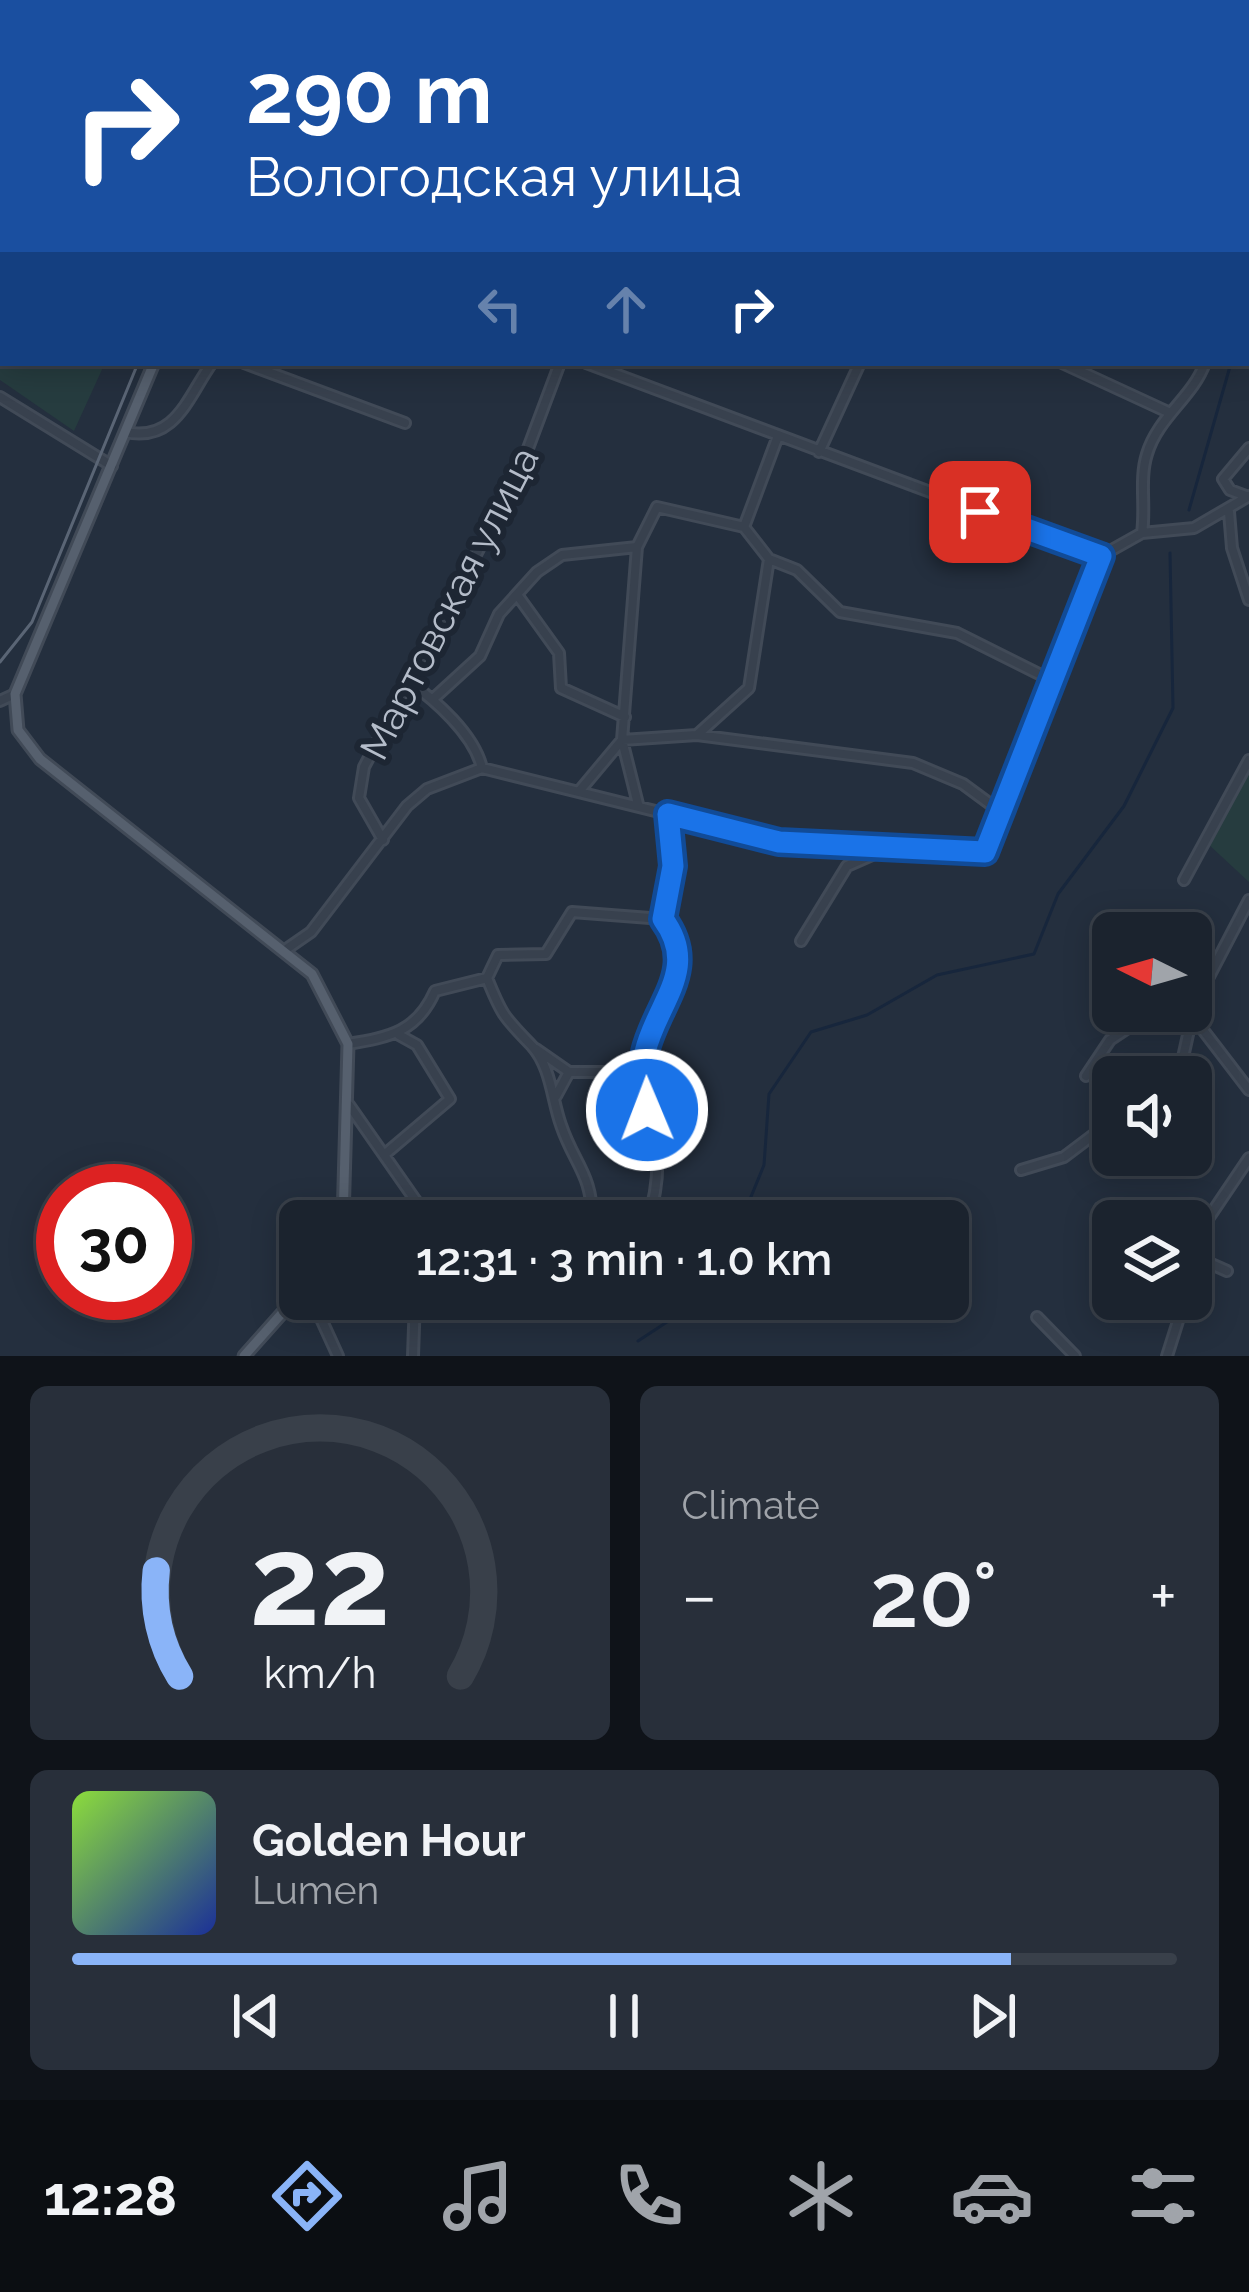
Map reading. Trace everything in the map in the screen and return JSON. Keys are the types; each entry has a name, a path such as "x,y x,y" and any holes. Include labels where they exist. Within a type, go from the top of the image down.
{"main road":[{"path":"153,366 15,694 17,730 40,759 312,974 348,1044 344,1200"},
{"path":"244,1356 279,1317"}],"street":[{"path":"124,433 158,432 178,418 210,366"},
{"path":"252,366 405,423"},
{"name":"Мартовская улица","path":"383,840 364,814 359,787 408,681 518,476 559,366"},
{"path":"594,366 1101,556"},
{"path":"819,452 859,366"},
{"path":"1068,366 1168,412"},
{"path":"1142,532 1147,453 1168,412 1200,377 1204,366"},
{"path":"0,397 112,466"},
{"path":"744,527 778,436"},
{"path":"285,950 311,932 406,806 427,789 482,768 779,842 985,852 1101,556 1142,532 1194,528 1229,512 1247,496 1230,490 1223,478 1249,448"},
{"path":"638,806 622,740 637,547 657,507 744,527 769,559 796,570 840,612 957,633 1053,681"},
{"path":"1229,512 1232,548 1249,600"},
{"path":"433,699 480,656 499,614 537,572 562,555 637,547"},
{"path":"697,735 748,688 769,559"},
{"path":"518,596 559,653 561,688 626,717"},
{"path":"408,681 433,699 478,749 482,768"},
{"path":"0,701 15,694"},
{"path":"581,789 622,740 697,735 913,763 963,784 1001,812"},
{"path":"1184,880 1249,760"},
{"path":"655,1200 656,1141 642,1072 646,1048 682,959 676,936 663,919 673,866 668,814"},
{"path":"843,848 847,866"},
{"path":"802,941 847,866 887,849"},
{"path":"1212,974 1249,900"},
{"path":"487,978 498,955 539,958 546,954 572,912 663,919"},
{"path":"348,1044 398,1034 418,1022 435,991 487,978"},
{"path":"487,978 513,1034 569,1072 642,1072"},
{"path":"1086,1076 1110,1040 1122,1032"},
{"path":"1205,1032 1249,1090"},
{"path":"384,1155 450,1099 417,1045 398,1034"},
{"path":"533,1048 556,1096 560,1124 590,1178 591,1200"},
{"path":"1234,1065 1249,1057"},
{"path":"556,1096 569,1072"},
{"path":"349,1105 415,1200"},
{"path":"1021,1169 1064,1157 1092,1136"},
{"path":"1212,1213 1249,1158"},
{"path":"1212,1264 1227,1270"},
{"path":"1037,1317 1075,1356"},
{"path":"322,1320 338,1356"},
{"path":"413,1356 414,1320"},
{"path":"1169,1352 1178,1320"}],"green space":[{"path":"0,366 104,366 74,431 0,380"},
{"path":"1249,766 1249,882 1207,843"}],"waterway":[{"path":"1189,510 1230,366"},
{"path":"750,1200 764,1165 769,1094 811,1032 867,1015 937,975 1034,954 1058,894 1124,806 1173,708 1170,553"},
{"path":"638,1341 670,1320"}],"tram line":[{"path":"0,662 32,622 137,366"}],"route":[{"path":"647,1110 642,1072 646,1048 674,989 682,959 676,936 663,919 673,866 668,814 779,842 985,852 1101,556 980,512"}]}
